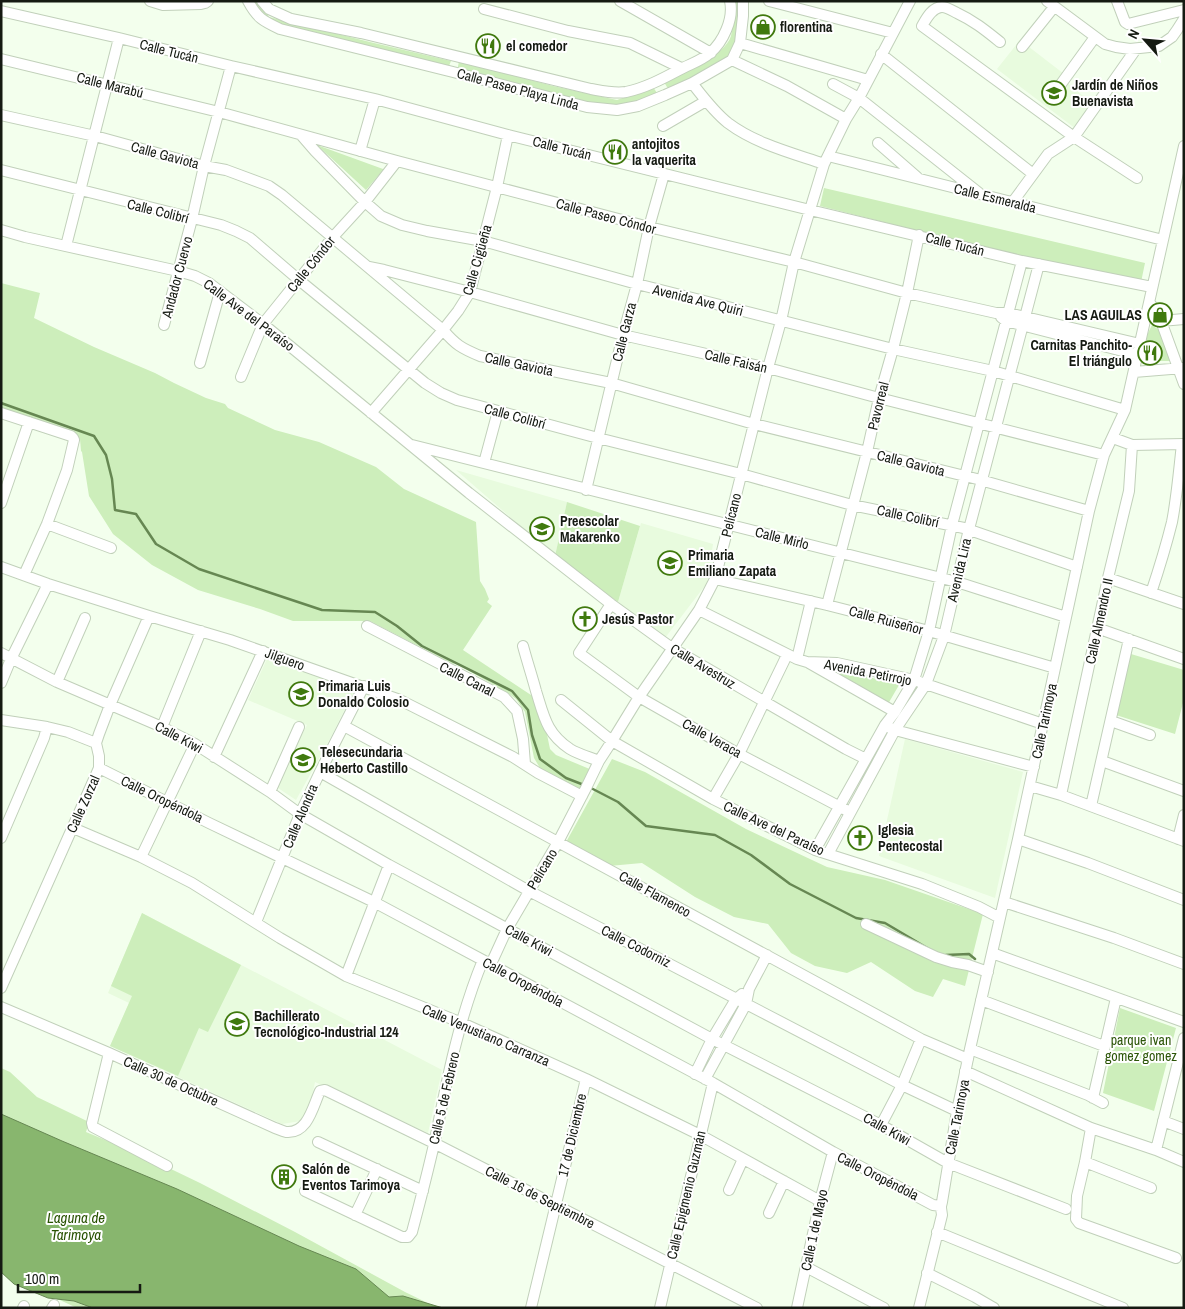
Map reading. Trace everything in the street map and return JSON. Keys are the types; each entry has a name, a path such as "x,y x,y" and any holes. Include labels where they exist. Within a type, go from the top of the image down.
{"street":[{"path":"150,1 201,4 208,1"},
{"name":"Calle Paseo Playa Linda","path":"248,1 262,20 280,29 587,108 602,110 617,110 638,106 692,83 732,60"},
{"name":"Calle Paseo Playa Linda","path":"262,1 269,9 291,19 361,32 605,92 625,92 658,82 681,68 698,62 711,53 727,30 731,4"},
{"path":"620,1 711,53"},
{"path":"721,1 731,4"},
{"path":"743,1 740,44 732,60 786,86 846,119"},
{"path":"769,1 893,33"},
{"path":"826,160 910,1"},
{"path":"1120,2 1124,22 1128,24 1184,10"},
{"path":"1022,47 1051,4 1105,44 1116,47 1136,49 1159,46 1172,37 1184,20"},
{"path":"1000,42 973,20 942,7 935,9 929,14 922,26 1074,136 1137,178"},
{"path":"484,9 568,31 630,43 681,68"},
{"name":"Calle Tucán","path":"1,11 374,99 508,135 1022,261 1152,287"},
{"path":"1061,84 1095,37"},
{"path":"66,246 119,38"},
{"path":"740,44 868,80"},
{"path":"1012,203 1048,154 1074,136 1136,49"},
{"path":"881,54 1032,174"},
{"path":"453,72 457,55"},
{"name":"Calle Marabú","path":"1,59 218,112"},
{"name":"Andador Cuervo","path":"164,325 231,66"},
{"path":"658,82 665,95"},
{"name":"Calle Esmeralda","path":"692,83 706,101 728,123 762,142 826,160 918,179 1163,240"},
{"path":"833,84 859,98 982,195"},
{"path":"360,152 374,99"},
{"path":"663,126 706,101"},
{"name":"Calle Paseo Cóndor","path":"218,112 397,162 794,262 907,293 1024,321 1140,344"},
{"name":"Calle Gaviota","path":"1,115 95,136 204,166 226,170 269,186 369,267 443,330 454,342 464,350 480,356 611,383 754,424 982,480 1089,511"},
{"name":"Calle Cigüeña","path":"371,413 443,330 470,292 497,187 508,135"},
{"name":"Avenida Ave Quiri","path":"302,136 314,151 365,202 382,216 402,225 483,241 636,284 781,321 893,349 993,371 1125,410"},
{"path":"878,143 918,179"},
{"name":"Calle Tarimoya","path":"919,1308 942,1215 940,1206 965,1071 1030,786 1089,511 1104,455 1125,410 1184,146"},
{"name":"Pelícano","path":"487,962 558,842 599,761 639,696 699,610 715,579 781,321 794,262 826,160"},
{"name":"Calle Cóndor","path":"241,377 263,324 333,237 365,202 397,162"},
{"name":"Calle Colibrí","path":"1,170 236,230 250,238 425,383 457,400 852,505 968,529 1077,566"},
{"name":"Calle Garza","path":"586,490 649,227 664,174"},
{"name":"Calle Ave del Paraíso","path":"1,230 178,271 209,283 263,324 409,444"},
{"name":"Pavorreal","path":"827,605 907,293 919,235"},
{"name":"Avenida Lira","path":"815,850 885,725 914,680 929,631 952,525 1022,261"},
{"name":"Avenida Lira","path":"828,854 894,730 926,684 944,636 968,529 1039,264"},
{"name":"Calle Faisán","path":"369,267 470,292 623,335 768,368 1104,455"},
{"path":"200,362 220,292"},
{"path":"1150,303 1161,321 1181,368 1184,384"},
{"path":"1161,321 1184,319"},
{"name":"Calle Paseo Cóndor","path":"1024,321 1138,355"},
{"path":"1134,372 1181,368"},
{"path":"484,463 498,411"},
{"path":"1,413 73,438 74,440 67,470 47,524 24,575"},
{"path":"1,503 29,422"},
{"path":"1113,438 1132,445 1183,444 1172,521 1151,593"},
{"name":"Calle Mirlo","path":"409,444 957,582 1066,617"},
{"name":"Calle Avestruz","path":"409,444 468,493 611,604 672,648 866,759"},
{"name":"Calle Almendro II","path":"1061,795 1108,578 1129,491 1132,445"},
{"path":"47,524 112,548"},
{"name":"Jilguero","path":"1,567 48,584 263,651 364,686 400,700 524,764 584,792"},
{"path":"1108,578 1184,604"},
{"name":"Calle Ruiseñor","path":"715,579 929,631 1055,668"},
{"path":"1,683 11,658 48,584"},
{"path":"713,799 739,754 764,702 797,659 811,601"},
{"name":"Calle Veraca","path":"611,604 579,653 639,696 739,754 851,812"},
{"name":"Avenida Petirrojo","path":"699,610 797,659 837,663 914,680 1043,724"},
{"name":"Calle Zorzal","path":"1,988 99,768 96,743 110,705 149,616"},
{"path":"57,682 85,618"},
{"name":"Calle Canal","path":"367,626 504,697 517,712 523,738 524,764"},
{"path":"1097,628 1184,659"},
{"path":"162,728 201,631"},
{"path":"1091,806 1129,639"},
{"path":"523,646 542,712 549,728 557,739 571,750 599,761"},
{"path":"214,757 263,651"},
{"name":"Calle Kiwi","path":"1,653 57,682 195,744 270,792 300,814 389,865 712,1039 881,1125 948,1163 1066,1209"},
{"path":"797,659 895,712"},
{"name":"Calle Alondra","path":"256,922 300,814 364,686"},
{"name":"Calle Ave del Paraíso","path":"561,700 612,741 713,799 815,850 922,884 979,907 1000,918"},
{"path":"1,720 68,732 96,743"},
{"path":"1111,721 1150,735"},
{"path":"885,725 894,730 1034,767"},
{"name":"Calle Flamenco","path":"344,726 921,1039 1098,1100 1104,1046"},
{"path":"1,838 47,727"},
{"path":"270,792 299,727"},
{"path":"141,857 195,744"},
{"path":"1102,762 1184,791"},
{"name":"Calle Oropéndola","path":"99,768 374,902 709,1081 833,1152 933,1205 940,1206"},
{"name":"Calle Codorniz","path":"320,772 529,891 902,1085 957,1111"},
{"path":"1030,786 1061,795 1181,840 1184,815"},
{"name":"Calle Venustiano Carranza","path":"73,828 141,857 192,883 346,976 462,1023 586,1079 700,1135 820,1201"},
{"path":"1018,839 1088,863 1184,900"},
{"path":"346,976 389,865"},
{"path":"1004,902 1114,938 1184,964"},
{"path":"866,924 936,957 988,972"},
{"path":"992,953 1184,1022"},
{"path":"709,1081 724,1045 746,1004 748,989 767,955"},
{"name":"Calle 5 de Febrero","path":"355,1215 402,1237 408,1237 412,1232 434,1143 447,1079 469,997 487,962"},
{"path":"695,1074 712,1039 736,998 748,989"},
{"path":"981,1000 1104,1046 1116,998"},
{"name":"Calle 30 de Octubre","path":"1,1008 109,1053 286,1132 302,1127 307,1121 322,1090"},
{"path":"1156,1150 1163,1121 1179,1075 1184,1038"},
{"path":"881,1125 902,1085 921,1039"},
{"path":"109,1053 92,1125 95,1129 167,1166"},
{"path":"965,1071 1091,1128 1156,1150 1184,1162"},
{"name":"17 de Diciembre","path":"530,1308 586,1079"},
{"name":"Calle Epigmenio Guzmán","path":"660,1308 700,1135 709,1081"},
{"name":"Calle 16 de Septiembre","path":"322,1090 556,1204 757,1308"},
{"path":"1163,1121 1184,1129"},
{"path":"1091,1128 1077,1196 1076,1219 1079,1223 1176,1258"},
{"path":"318,1142 423,1191"},
{"name":"Calle 1 de Mayo","path":"797,1308 820,1201 833,1152"},
{"path":"729,1190 743,1159"},
{"path":"1085,1162 1152,1188"},
{"path":"305,1191 355,1215 377,1169"},
{"path":"769,1213 784,1181"},
{"path":"937,1232 1123,1308"},
{"path":"806,1267 884,1308"},
{"path":"927,1273 994,1308"}],"shaded area":[{"name":"Jardín de Niños Buenavista","path":"1020,40 1068,77 1065,81 1094,105 1076,129 997,69"},
{"name":"Preescolar Makarenko","path":"456,470 567,502 555,556"},
{"name":"Primaria Emiliano Zapata","path":"641,523 713,544 707,583 665,638 618,602"},
{"name":"Primaria Luis Donaldo Colosio","path":"267,659 355,689 296,800 275,786 307,725 248,700"},
{"path":"905,739 1023,772 995,898 879,856"},
{"name":"Bachillerato Tecnológico-Industrial 124","path":"142,913 442,1070 428,1133 315,1082 307,1120 282,1124 110,1046 129,1003 108,993"}],"green space":[{"path":"251,1 260,1 269,17 451,61 449,66 283,28 257,14"},
{"path":"733,1 741,1 733,55 670,92 664,82 712,57 727,43 732,33"},
{"path":"459,61 553,86 617,100 653,87 659,96 625,107 603,107 457,72"},
{"path":"317,145 383,169 383,170 366,190"},
{"path":"824,188 1145,263 1140,287 820,206"},
{"path":"1,283 40,293 34,318 206,398 225,404 228,408 275,430 319,442 376,467 404,489 476,522 480,581 489,599 487,602 492,606 463,650 540,701 550,749 556,755 592,770 585,788 578,789 540,768 534,758 525,712 516,699 455,663 453,664 370,621 293,621 198,590 152,565 113,534 89,496 80,439 1,410"},
{"path":"1152,325 1159,330 1172,361 1151,361 1144,341"},
{"path":"567,502 640,526 618,602 555,556"},
{"path":"1131,654 1184,670 1184,699 1175,734 1116,715"},
{"path":"823,668 865,676 899,685 888,704"},
{"path":"612,759 645,772 746,829 827,867 885,880 983,914 965,986 943,979 933,997 915,991 871,962 847,973 815,966 791,953 768,924 734,917 695,897 642,863 609,866 565,844"},
{"path":"142,913 241,965 208,1032 199,1028 178,1076 110,1046 132,996 111,986"},
{"name":"parque ivan gomez gomez","path":"1120,1008 1176,1028 1154,1111 1103,1093"},
{"name":"Laguna de Tarimoya","path":"1,1068 10,1072 37,1097 89,1122 86,1132 146,1157 200,1183 438,1308 77,1308 34,1288 1,1268"}],"water":[{"name":"Laguna de Tarimoya","path":"1,1114 177,1189 299,1246 356,1269 389,1297 403,1296 443,1308 93,1308 74,1301 48,1298 14,1284 1,1272"}],"waterway":[{"path":"1,403 94,436 106,455 112,479 115,510 136,514 156,544 199,569 322,610 375,612 397,626 422,646 512,691 528,710 532,735 540,759 566,778 584,785"},
{"path":"589,787 618,802 646,826 715,835 751,855 790,884 856,918 885,923 929,949"},
{"path":"946,955 969,954 975,959"}],"place":[{"name":"florentina","path":"763,27"},
{"name":"el comedor","path":"488,46"},
{"name":"Jardín de Niños Buenavista","path":"1054,93"},
{"name":"antojitos la vaquerita","path":"615,152"},
{"name":"LAS AGUILAS","path":"1160,315"},
{"name":"Carnitas Panchito- El triángulo","path":"1150,353"},
{"name":"Preescolar Makarenko","path":"542,529"},
{"name":"Primaria Emiliano Zapata","path":"670,563"},
{"name":"Jesús Pastor","path":"585,619"},
{"name":"Primaria Luis Donaldo Colosio","path":"301,694"},
{"name":"Telesecundaria Heberto Castillo","path":"303,760"},
{"name":"Iglesia Pentecostal","path":"860,838"},
{"name":"Bachillerato Tecnológico-Industrial 124","path":"237,1024"},
{"name":"Salón de Eventos Tarimoya","path":"284,1177"}]}
